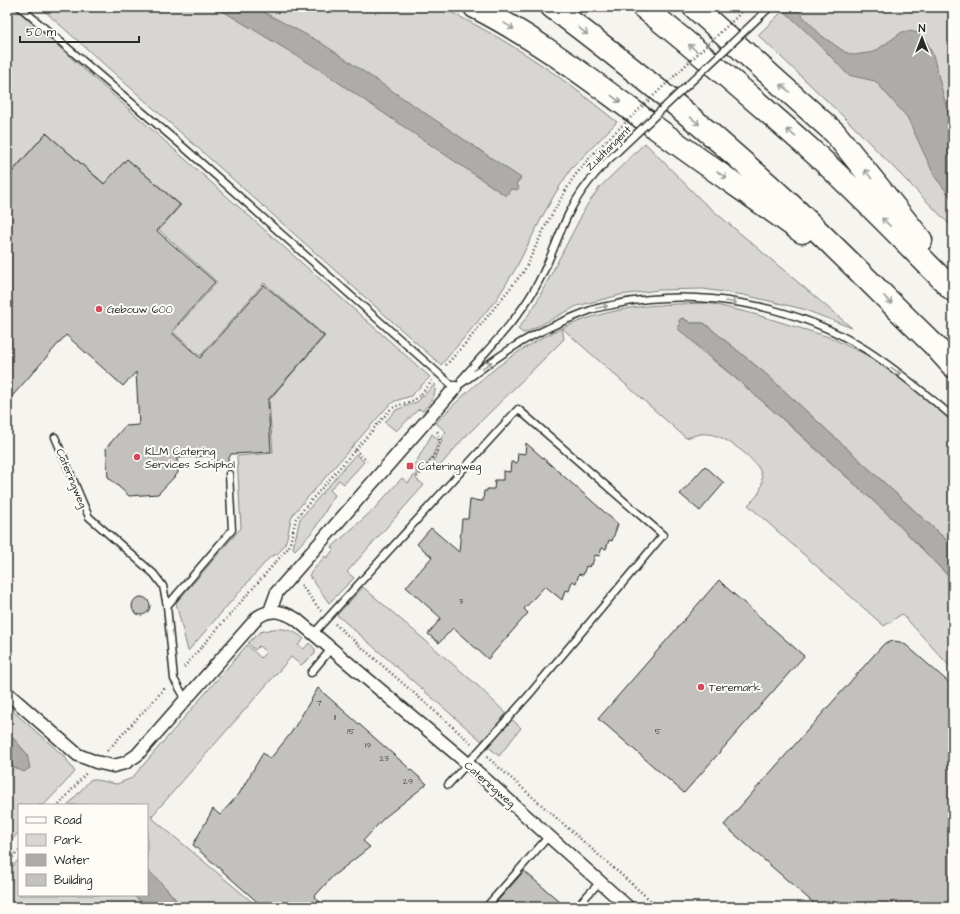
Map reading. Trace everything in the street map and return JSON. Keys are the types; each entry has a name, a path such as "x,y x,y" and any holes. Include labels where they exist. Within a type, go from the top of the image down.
{"highway":[{"path":"475,7 501,20 569,64 657,129 860,273"},
{"path":"552,7 639,74 794,208 934,345 953,366"},
{"path":"643,7 735,83 811,150 888,224 953,290"},
{"path":"694,7 835,132 953,281"}],"street":[{"path":"7,693 78,755 96,762 113,766 125,763 137,755 185,698 254,621 262,614 270,611 277,592 455,388"},
{"name":"Cateringweg","path":"270,611 288,614 296,618 313,634 467,763 628,907"}],"lane":[{"path":"20,7 188,151 455,388 516,346 560,323 592,310 632,301 694,297 718,299 760,307 802,319 837,334 864,349 917,386 953,417"},
{"name":"Zuidtangent","path":"455,388 525,305 544,272 568,214 580,194 604,164 770,7"},
{"path":"313,634 518,409 663,535 528,696 448,785"},
{"name":"Cateringweg","path":"55,437 89,517 154,574 163,586 167,606 174,679 185,698"},
{"path":"167,606 232,530 229,474"},
{"path":"311,673 331,649"},
{"path":"486,907 549,836"},
{"path":"583,907 582,901 600,882"}],"path":[{"path":"60,804 96,762 174,679 283,556 290,544 298,516 390,410 395,406 418,397 466,343 524,271 548,221 573,178 590,156 747,7"},
{"path":"417,477 433,458 441,440 438,432 433,427"},
{"path":"355,450 367,461"},
{"path":"7,863 18,851"}],"green space":[{"path":"7,7 14,7 430,377 411,396 395,401 388,406 294,513 284,544 277,554 269,558 188,651 176,603 241,528 237,456 273,453 269,400 325,336 264,283 200,356 173,332 217,282 159,230 181,205 127,159 105,184 46,133 7,177"},
{"path":"40,7 440,7 507,43 524,54 556,75 617,122 571,169 556,192 516,268 496,300 441,365"},
{"path":"787,7 953,7 953,228 847,120 758,35"},
{"path":"645,143 702,201 852,328 803,309 744,295 703,289 658,290 620,295 577,306 527,332 523,333 518,329 534,307 587,205 600,187"},
{"path":"708,303 754,314 829,337 873,358 919,387 953,415 953,546 766,374 704,323 691,323 683,318 679,321 699,349 749,389 891,517 953,581 953,670 902,614 884,626 748,505 759,493 762,486 762,480 758,467 748,457 728,441 720,437 702,434 686,438 562,328 592,317 631,308"},
{"path":"562,328 564,339 463,439 439,467 433,462 442,440 441,438 446,432 436,423 476,384 497,367 542,338"},
{"path":"435,384 434,395 423,411 419,409 396,431 385,422 396,410 417,402"},
{"path":"432,434 439,440 432,458 415,478 424,485 347,572 354,578 329,603 309,575 325,556 327,558 334,549 332,547 374,509 402,478 408,483 417,472 411,467 416,462"},
{"path":"356,454 364,462 344,484 339,480 330,490 335,495 314,530 295,550 293,548 300,519"},
{"path":"363,587 476,684 521,728 499,756 337,615"},
{"path":"272,629 285,629 293,632 304,639 298,645 304,649 309,643 315,649 315,654 301,665 291,657 151,817 258,907 182,907 148,870 148,804 69,804 91,779 117,784 132,778 247,645 261,658 266,652 259,646 255,650 248,643 260,632"},
{"path":"7,706 65,757 75,772 45,804 18,804 18,833 7,845 7,760 14,767 27,754 7,731"},
{"path":"18,860 18,896 134,896 148,907 7,907 7,873"}],"water":[{"path":"216,7 254,7 320,42 521,178 516,184 519,187 518,189 511,189 506,196 317,68"},
{"path":"780,7 794,7 822,36 845,52 854,55 874,52 902,32 910,31 918,33 926,40 933,55 953,133 953,200 935,177 907,117 875,81 848,75 816,41"},
{"path":"683,318 691,323 704,323 766,374 953,546 953,581 891,517 792,427 677,328 680,325 680,319"},
{"path":"7,731 27,754 30,768 24,772 13,767 7,760"},
{"path":"148,870 182,907 148,907 134,896 148,896"}],"building":[{"name":"Gebouw 600","path":"46,133 104,184 127,159 180,205 157,231 215,282 171,332 200,358 264,285 324,336 268,400 271,452 231,454 225,466 208,456 177,458 178,473 158,494 129,496 108,477 106,448 125,426 139,425 136,372 123,386 66,335 7,402 7,178"},
{"path":"526,443 618,524 612,541 609,540 606,549 602,548 599,556 595,555 592,565 590,564 589,567 586,566 583,575 579,574 576,583 572,581 569,591 565,590 562,600 545,586 524,609 528,613 488,659 453,628 439,643 428,634 441,618 406,587 432,557 417,544 431,528 459,552 462,519 468,519 470,500 483,501 484,491 487,491 487,489 494,489 495,480 503,480 503,471 510,472 511,462 517,463 518,453 525,454"},
{"path":"705,466 724,483 700,511 680,494"},
{"name":"Teremark","path":"719,580 804,656 684,793 598,719"},
{"path":"137,597 145,597 150,602 148,613 145,615 137,615 132,610 132,602"},
{"path":"893,641 906,645 953,686 953,907 818,907 724,825 881,647 885,643"},
{"path":"318,688 427,784 384,818 363,841 370,847 333,876 314,897 326,907 263,907 193,845 213,809 220,815 239,794 263,753 270,759 291,733"},
{"path":"524,871 566,907 492,907"}],"place":[{"name":"Gebouw 600","path":"99,309"},
{"name":"KLM Catering Services Schiphol","path":"137,457"},
{"name":"Cateringweg","path":"410,466"},
{"name":"Teremark","path":"701,687"}]}
